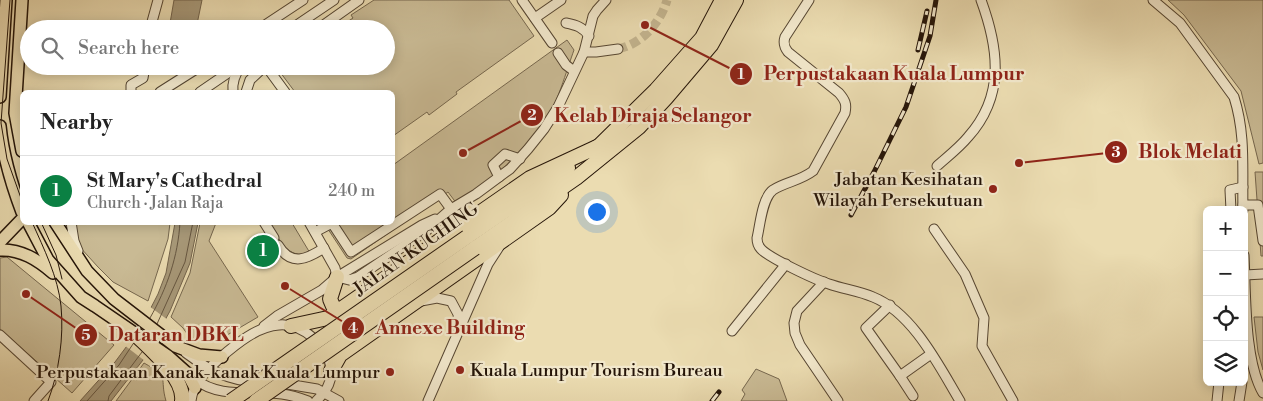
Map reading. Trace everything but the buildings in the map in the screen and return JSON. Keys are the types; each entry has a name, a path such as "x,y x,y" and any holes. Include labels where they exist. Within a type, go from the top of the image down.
{"highway":[{"path":"291,326 325,319 530,178 599,146 656,90 702,38 722,0"},
{"path":"330,377 340,355 549,208 576,178 639,127 711,45 736,0"},
{"name":"JALAN KUCHING","path":"256,401 599,146"},
{"name":"JALAN KUCHING","path":"231,401 471,242 576,178"},
{"path":"337,277 330,299 333,306 339,310"},
{"path":"135,334 165,360 179,384 183,395 182,401"}],"main road":[{"path":"0,98 6,0"},
{"path":"21,20 22,0"},
{"path":"20,32 15,113 20,133 0,133 4,157 20,206"},
{"path":"0,242 20,221"},
{"path":"30,225 48,260 81,297"},
{"path":"57,225 87,271 114,299 176,346 199,356 222,357"},
{"path":"0,250 7,250 31,257 81,297 135,334"},
{"path":"165,360 187,373 199,385"}],"street":[{"path":"152,20 158,0"},
{"path":"272,20 303,0"},
{"path":"304,20 334,0"},
{"path":"331,20 359,0"},
{"path":"522,0 552,43"},
{"path":"535,18 549,3 561,0"},
{"path":"337,277 349,280 358,277 426,231 448,212 498,177 520,158 551,118 584,52 593,16 606,0"},
{"path":"937,166 968,138 987,111 992,99 995,51 990,24 981,0"},
{"path":"1153,0 1180,23 1234,97 1244,146 1243,206"},
{"path":"806,3 785,37 785,48 839,93 844,99 845,113 813,171 804,178 773,190 766,197 757,238 758,244 768,254 824,282 873,297 890,305 904,319 931,354 955,399"},
{"path":"566,23 577,25 585,30 589,36"},
{"path":"584,52 618,49"},
{"path":"558,53 566,65 574,71"},
{"path":"131,90 131,85 144,78 144,75"},
{"path":"163,90 187,75"},
{"path":"203,90 224,75"},
{"path":"233,90 236,75"},
{"path":"247,90 250,80 256,75"},
{"path":"273,75 284,90"},
{"path":"498,177 493,165 495,162 505,154 520,158"},
{"path":"1231,206 1230,190 1243,188"},
{"path":"395,223 440,194 448,212"},
{"path":"1248,207 1258,205 1263,242"},
{"path":"191,401 199,385 222,357 277,316 322,290 337,277 402,237 448,212"},
{"path":"71,225 74,241 87,271"},
{"path":"266,225 284,254 298,260 311,256 324,248"},
{"path":"311,225 335,268 337,277"},
{"path":"315,232 328,225"},
{"path":"338,225 351,252 392,225 402,237"},
{"path":"934,228 965,274 984,318 982,346 1013,401"},
{"path":"428,401 488,264 502,242"},
{"path":"732,331 786,264"},
{"path":"1248,276 1263,274"},
{"path":"824,282 797,311 794,322 795,333 800,345 838,401"},
{"path":"417,302 437,298 451,301 458,314 459,329"},
{"path":"890,305 866,328 913,396"},
{"path":"260,329 278,324 291,326 306,332 327,356 330,377 341,401"},
{"path":"1248,327 1255,374 1263,393"},
{"path":"0,335 52,382 34,401"},
{"path":"176,346 211,371 234,379 250,382 290,383 321,390 341,401"},
{"path":"900,376 931,354"},
{"path":"199,385 236,393 282,394 310,401 330,377"},
{"path":"1217,401 1219,386"},
{"path":"1238,401 1241,386"}],"shaded area":[{"path":"374,0 509,0 534,36 456,92 457,94 429,115 427,112 395,135 395,90 294,90 282,75 395,75 395,20 350,20 353,18 351,15"},
{"path":"1168,0 1263,0 1263,163 1259,164 1241,91 1184,15"},
{"path":"567,40 574,50 553,108 535,136 515,157 493,177 457,204 448,192 351,259 347,258 325,225 395,225 395,164"},
{"path":"1255,172 1263,172 1263,256 1261,256"},
{"path":"75,225 170,225 168,239 148,301 113,282 78,245"},
{"path":"200,225 215,225 209,241 258,317 217,341 190,338 183,328 171,317 190,273"},
{"path":"271,225 293,225 310,253 295,254 285,247"},
{"path":"7,257 114,345 72,393 0,329 0,258"},
{"path":"1254,317 1263,317 1263,370 1258,352"},
{"path":"144,363 161,375 166,401 116,401"},
{"path":"756,369 779,379 787,401 741,401 745,394 742,390"}],"water":[{"path":"174,0 202,0 198,20 171,20"},
{"path":"175,225 198,225 190,263 170,311 143,360 111,401 80,401 115,362 141,327 158,294 166,273"}],"pier":[{"path":"198,75 202,90 170,90 167,76"},
{"path":"149,306 168,320 145,361 124,345"}],"tunnel":[{"path":"618,49 635,42 649,31 660,16 667,0"}],"tram line":[{"path":"10,0 1,123 7,159 20,195"},
{"path":"33,225 54,274 61,306 60,354 48,401"},
{"path":"42,225 56,255 62,279"}],"railway":[{"path":"851,215 906,107 930,36 936,0"},
{"path":"918,50 927,11"},
{"path":"712,401 719,392"}],"place":[{"name":"Perpustakaan Kuala Lumpur","path":"645,25"},
{"name":"Kelab Diraja Selangor","path":"463,153"},
{"name":"Blok Melati","path":"1019,163"},
{"name":"Jabatan Kesihatan Wilayah Persekutuan","path":"993,189"},
{"name":"St Mary's Cathedral","path":"263,251"},
{"name":"Annexe Building","path":"285,286"},
{"name":"Dataran DBKL","path":"26,294"},
{"name":"Kuala Lumpur Tourism Bureau","path":"460,370"},
{"name":"Perpustakaan Kanak-kanak Kuala Lumpur","path":"390,372"}]}
